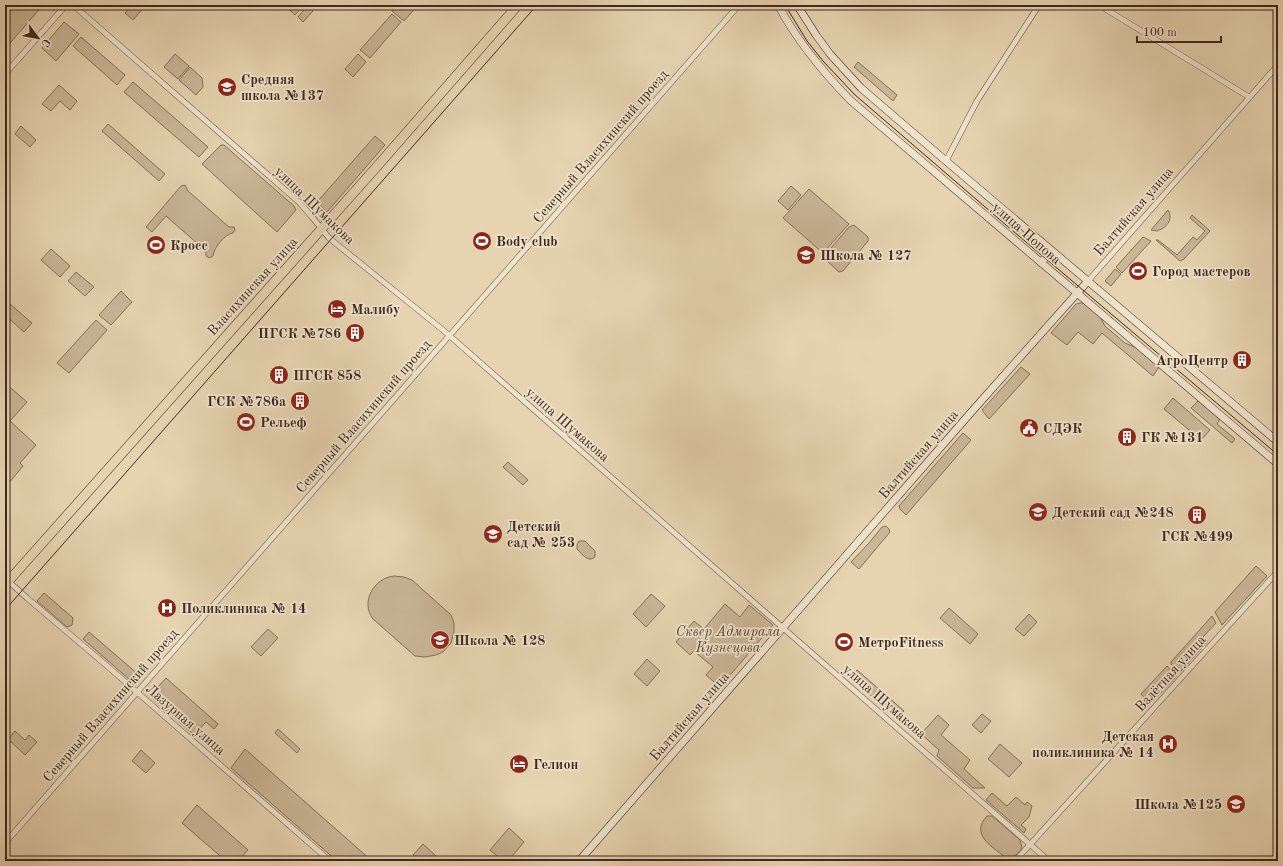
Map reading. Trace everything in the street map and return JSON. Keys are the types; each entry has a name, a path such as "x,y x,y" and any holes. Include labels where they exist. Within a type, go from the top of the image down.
{"highway":[{"name":"Власихинская улица","path":"6,581 322,228 518,5"}],"main road":[{"name":"улица Попова","path":"778,5 786,20 816,63 850,100 1278,464"},
{"name":"улица Попова","path":"797,5 816,35 846,72 877,102 1278,442"},
{"path":"1041,263 1051,250"},
{"name":"Балтийская улица","path":"579,861 974,409 1088,281"}],"street":[{"path":"5,74 66,5"},
{"name":"улица Шумакова","path":"73,5 299,202 329,238 422,312 1049,861"},
{"name":"Северный Власихинский проезд","path":"5,843 739,5"},
{"path":"946,161 977,101 1039,5"},
{"path":"1099,5 1249,97"},
{"name":"Балтийская улица","path":"1088,281 1278,65"},
{"name":"Взлётная улица","path":"1015,861 1278,571"},
{"name":"Лазурная улица","path":"6,581 330,861"}],"green space":[{"path":"5,5 43,5 5,49"},
{"path":"132,5 146,5 133,20 125,13"},
{"path":"284,5 304,5 295,15"},
{"path":"397,5 418,5 404,21 392,11"},
{"path":"307,6 313,11 303,22 298,17"},
{"path":"392,14 401,22 370,58 360,50"},
{"path":"64,22 79,34 56,61 42,48"},
{"path":"81,37 125,75 117,85 73,46"},
{"path":"175,54 189,66 178,79 164,67"},
{"path":"358,54 366,62 353,77 345,69"},
{"path":"858,62 897,95 893,101 854,67"},
{"path":"190,67 202,78 203,87 196,95 179,80"},
{"path":"133,82 208,147 199,157 124,92"},
{"path":"59,85 77,101 70,110 60,101 51,111 42,104"},
{"path":"108,124 165,174 159,181 102,131"},
{"path":"21,126 36,140 30,147 15,134"},
{"path":"375,136 385,145 327,212 317,202"},
{"path":"221,145 224,145 294,206 296,210 277,232 202,164"},
{"path":"185,185 188,191 229,227 234,227 235,230 220,242 215,249 213,256 209,258 206,256 206,251 166,216 152,232 146,227 181,186"},
{"path":"791,186 801,195 788,210 778,201"},
{"path":"809,189 849,224 823,253 783,218"},
{"path":"1168,210 1170,220 1166,226 1157,231 1151,230"},
{"path":"1192,215 1210,231 1184,259 1180,261 1156,240 1177,255 1193,237 1197,240 1205,231 1190,218"},
{"path":"854,225 868,237 868,241 843,271 839,272 825,260 825,255 849,227"},
{"path":"1143,237 1151,241 1122,273 1116,267"},
{"path":"51,249 70,266 60,277 41,260"},
{"path":"1115,269 1121,274 1111,286 1105,281"},
{"path":"76,272 94,287 85,296 68,281"},
{"path":"121,291 132,302 111,325 99,315"},
{"path":"1084,303 1099,315 1105,326 1125,343 1137,348 1157,364 1159,367 1153,376 1102,333 1093,344 1078,332 1067,345 1051,333 1076,304"},
{"path":"10,304 32,323 24,332 5,315 5,310"},
{"path":"96,320 107,330 69,373 57,363"},
{"path":"1021,367 1030,374 989,419 982,410"},
{"path":"5,383 27,402 10,421 36,445 20,463 23,466 5,488"},
{"path":"1173,398 1210,430 1201,440 1164,409"},
{"path":"1198,401 1220,419 1217,424 1235,439 1232,443 1191,408"},
{"path":"963,433 971,440 906,515 899,506"},
{"path":"508,462 528,480 523,485 503,467"},
{"path":"886,526 890,532 859,569 851,562 882,527"},
{"path":"579,541 585,541 595,551 595,557 590,559 585,557 577,549"},
{"path":"1256,566 1267,576 1222,625 1215,612"},
{"path":"394,576 412,580 451,615 454,623 454,632 451,643 443,652 425,657 415,656 373,619 369,612 368,605 371,592 380,581"},
{"path":"44,593 73,618 72,625 67,627 37,601"},
{"path":"651,594 665,606 646,627 633,614"},
{"name":"Сквер Адмирала Кузнецова","path":"725,604 740,617 749,605 773,625 720,687 706,675 713,667 694,651 690,655 676,642 694,621 704,629"},
{"path":"949,608 978,634 970,644 940,618"},
{"path":"1029,614 1037,622 1024,636 1015,629"},
{"path":"1212,616 1216,623 1203,637 1208,641 1181,671 1179,671 1171,664 1171,662"},
{"path":"268,629 278,638 261,656 251,647"},
{"path":"89,632 139,675 134,681 130,680 83,639"},
{"path":"647,659 660,671 647,686 634,674"},
{"path":"1167,666 1176,674 1176,677 1151,703 1149,703 1141,694"},
{"path":"857,670 904,711 897,719 851,678"},
{"path":"166,678 218,724 214,729 206,722 194,735 150,696"},
{"path":"982,714 991,721 981,733 972,725"},
{"path":"938,715 949,725 941,735 970,760 964,769 985,788 973,788 937,756 939,750 921,734"},
{"path":"278,729 300,749 297,753 275,733"},
{"path":"15,731 25,740 29,735 37,742 25,755 8,739"},
{"path":"1000,744 1022,763 1009,777 988,759"},
{"path":"245,749 372,861 337,861 231,768"},
{"path":"141,750 155,763 146,773 132,761"},
{"path":"992,793 1007,806 1016,797 1025,805 1027,802 1032,806 1029,817 1021,825 1026,829 1024,833 986,800"},
{"path":"197,805 248,850 238,861 226,861 182,823"},
{"path":"987,816 992,816 1020,840 1022,847 1017,854 1011,857 1005,857 984,839 981,828 982,822"},
{"path":"509,828 524,842 508,861 503,861 490,850"},
{"path":"423,844 437,857 433,861 419,861 413,855"}],"tram line":[{"path":"5,610 537,5"},
{"path":"785,5 807,41 823,61 854,94 1006,225 1278,455"}],"place":[{"name":"Средняя школа №137","path":"227,87"},
{"name":"Body club","path":"482,241"},
{"name":"Кросс","path":"156,245"},
{"name":"Школа № 127","path":"806,255"},
{"name":"Город мастеров","path":"1138,271"},
{"name":"Малибу","path":"337,309"},
{"name":"ПГСК №786","path":"355,333"},
{"name":"АгроЦентр","path":"1242,360"},
{"name":"ПГСК 858","path":"279,375"},
{"name":"ГСК №786а","path":"300,401"},
{"name":"Рельеф","path":"246,422"},
{"name":"СДЭК","path":"1029,428"},
{"name":"ГК №131","path":"1127,437"},
{"name":"Детский сад №248","path":"1038,512"},
{"name":"ГСК №499","path":"1197,515"},
{"name":"Детский сад № 253","path":"493,534"},
{"name":"Поликлиника № 14","path":"167,608"},
{"name":"Школа № 128","path":"440,640"},
{"name":"МетроFitness","path":"844,642"},
{"name":"Детская поликлиника № 14","path":"1168,744"},
{"name":"Гелион","path":"519,764"},
{"name":"Школа №125","path":"1236,804"}]}
